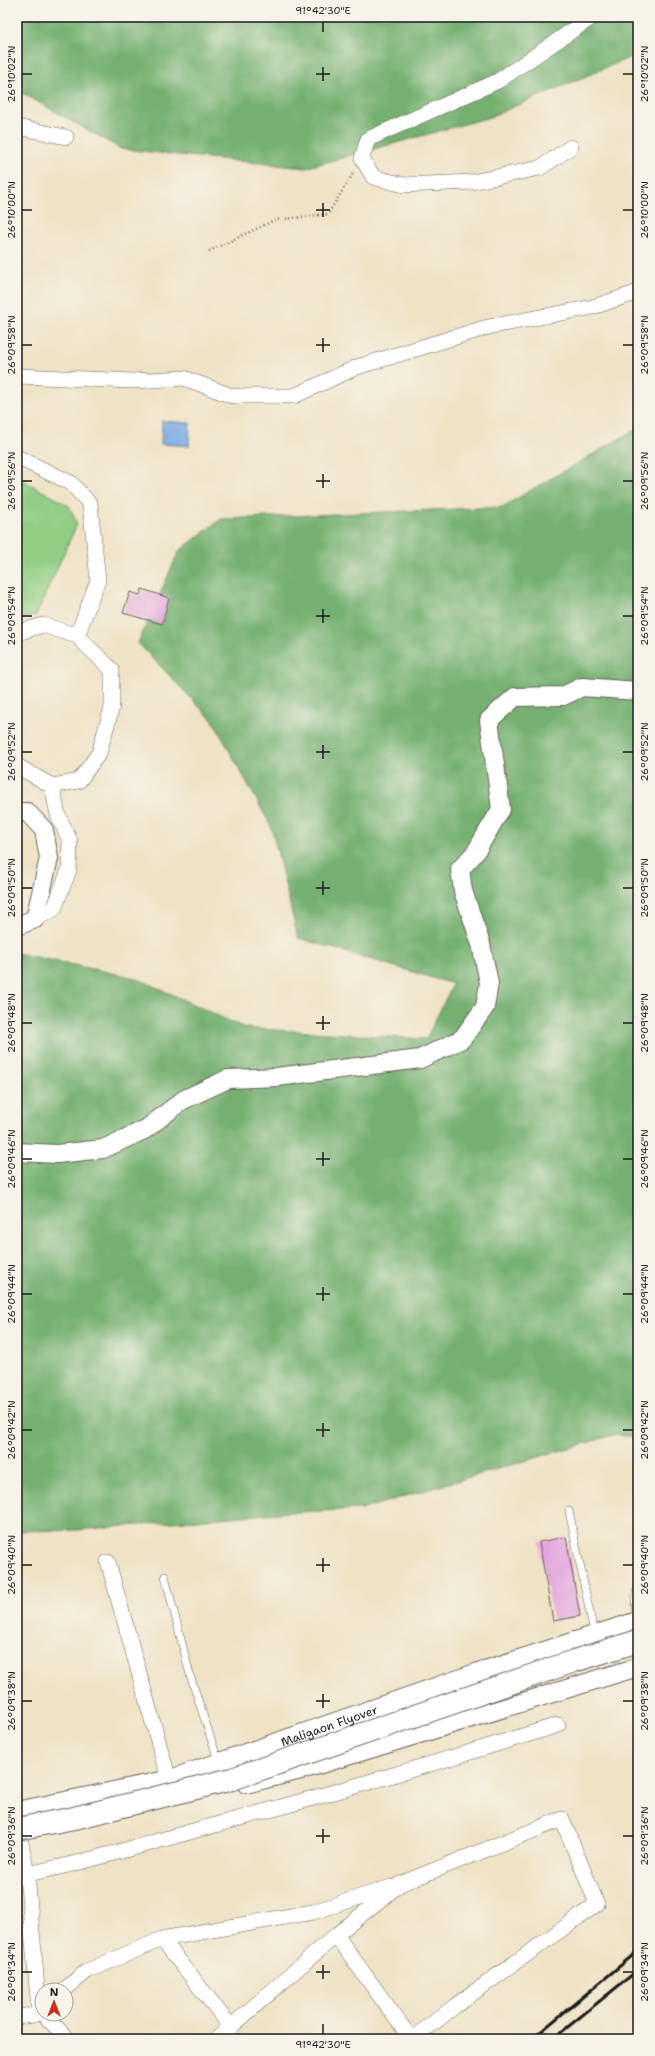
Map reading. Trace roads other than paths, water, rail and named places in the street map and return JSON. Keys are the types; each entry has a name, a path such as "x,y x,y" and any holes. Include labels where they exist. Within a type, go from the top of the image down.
{"main road":[{"name":"Maligaon Flyover","path":"17,1813 171,1781 479,1674 637,1617"},
{"name":"Maligaon Flyover","path":"18,1831 232,1779 574,1661 638,1641"}],"street":[{"path":"571,147 540,168 472,182 404,185 373,177 362,158 368,139 498,81 592,17"},
{"path":"17,127 66,137"},
{"path":"17,376 133,381 184,378 232,396 294,396 357,367 481,329 593,307 638,292"},
{"path":"17,457 71,483 90,504 98,580 76,636"},
{"path":"17,633 43,625 76,636 112,670 112,707 99,753 78,781 52,786 17,766"},
{"path":"17,1152 57,1154 102,1148 146,1130 183,1100 228,1079 277,1077 420,1059 462,1039 485,1007 489,983 481,944 463,891 460,869 475,853 501,809 489,720 515,697 563,696 582,687 638,691"},
{"path":"17,926 54,909 69,870 70,841 58,815 52,786"},
{"path":"17,812 27,812 44,830 49,858 35,919"},
{"path":"108,1562 167,1772"},
{"path":"17,1807 218,1760 592,1628 637,1617"},
{"path":"37,1982 22,1875 18,1831 38,1835 305,1769 638,1667"},
{"path":"22,1875 91,1859 420,1768 558,1725"},
{"path":"74,1982 87,1971 162,1939 313,1912 400,1884 562,1819 597,1904 455,2006 412,2039 336,1936"},
{"path":"217,2039 336,1936 400,1884"},
{"path":"162,1939 231,2027"},
{"path":"17,2018 34,2015"},
{"path":"52,2022 68,2039"}],"lane":[{"path":"569,1510 592,1628"},
{"path":"165,1576 190,1675 218,1760"},
{"path":"637,1617 636,1592 638,1588"}],"water":[{"path":"162,421 190,423 189,446 161,444"}],"railway":[{"path":"532,2039 638,1951"},
{"path":"553,2039 638,1970"}]}
